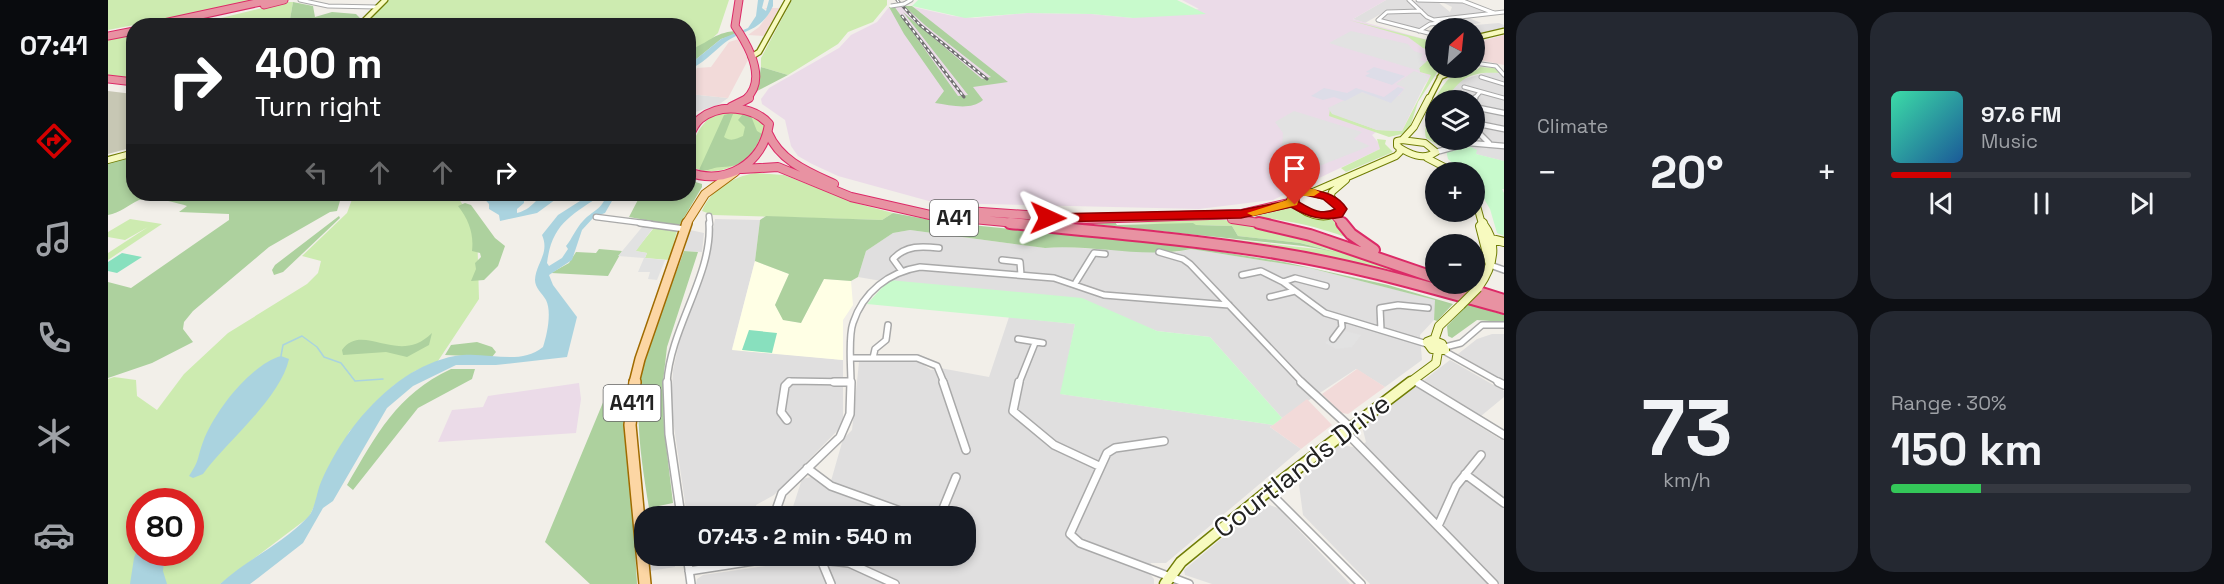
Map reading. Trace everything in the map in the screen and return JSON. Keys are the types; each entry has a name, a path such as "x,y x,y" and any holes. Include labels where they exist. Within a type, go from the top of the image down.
{"highway":[{"path":"187,18 270,0"},
{"path":"202,18 284,0"},
{"path":"739,0 734,22 744,36 752,54 753,76 750,100 754,107 774,122 776,145 804,169"},
{"path":"108,34 126,31"},
{"path":"108,82 126,83"},
{"path":"696,124 710,113 750,100"},
{"path":"696,174 740,170 758,157 769,124 750,100"},
{"path":"710,113 742,110 761,115"},
{"name":"A41","path":"768,132 776,150 804,169 856,192 921,208 1281,250 1412,278 1504,304"},
{"name":"A41","path":"740,170 778,167 851,197 930,215 1173,240 1334,264 1504,304"},
{"path":"1180,217 1253,213 1293,202"},
{"path":"921,208 1056,218 1235,219 1302,232 1425,275"},
{"path":"1335,215 1351,234 1368,247 1425,273"},
{"path":"1173,240 1341,269 1504,313"},
{"path":"1478,294 1504,304"}],"main road":[{"name":"A411","path":"645,584 630,425 634,385 640,359 690,215 705,194 740,170"},
{"path":"696,176 707,183 705,194"}],"street":[{"path":"300,0 328,6 377,6"},
{"path":"366,18 385,0"},
{"path":"752,54 759,52 788,0"},
{"path":"891,6 904,4 911,0"},
{"path":"1409,0 1431,18"},
{"path":"1418,0 1462,1 1494,13"},
{"path":"1421,11 1387,12 1378,20 1425,32"},
{"path":"1451,18 1504,12"},
{"path":"1419,31 1425,27"},
{"path":"1485,36 1504,31"},
{"path":"1485,65 1496,66 1504,75"},
{"path":"1313,192 1330,198 1341,209 1335,215 1309,213 1291,198 1295,193 1313,192 1400,154 1396,144 1416,127 1427,98 1439,78"},
{"path":"1485,78 1504,84"},
{"path":"1464,87 1474,90"},
{"path":"1485,93 1504,98"},
{"path":"1485,109 1504,113"},
{"path":"1485,125 1504,129"},
{"path":"1416,127 1418,136 1425,143"},
{"path":"1485,139 1489,143"},
{"path":"1402,140 1425,144"},
{"path":"1485,143 1504,146"},
{"path":"1399,147 1440,162"},
{"path":"1434,150 1446,162"},
{"path":"1380,164 1423,157 1440,150"},
{"path":"108,160 126,155"},
{"path":"1330,198 1332,192 1348,177"},
{"path":"680,506 668,428 667,385 672,351 705,250 711,223 709,216"},
{"path":"596,217 685,229"},
{"path":"1483,222 1490,265"},
{"path":"1487,237 1504,243"},
{"path":"1431,342 1439,326 1478,288 1494,256 1487,237"},
{"path":"1492,249 1504,243"},
{"path":"901,270 893,259 905,249 920,246 939,248"},
{"path":"1160,252 1183,259 1494,584"},
{"path":"1076,282 1094,253 1105,254"},
{"path":"1002,260 1020,262 1021,275"},
{"path":"1490,265 1504,270"},
{"path":"777,506 782,493 840,437 847,426 852,324 861,305 875,287 901,270 920,267 1021,275 1076,282 1091,292 1104,295 1229,305"},
{"path":"1242,275 1261,271 1282,282 1325,313 1431,342 1504,385"},
{"path":"1282,282 1295,278 1326,285"},
{"path":"1270,297 1295,291"},
{"path":"1381,330 1380,308 1398,305 1428,308"},
{"path":"1333,339 1342,327 1341,318"},
{"path":"1442,350 1461,343 1482,325 1504,325"},
{"path":"873,358 875,349 886,340 888,326"},
{"path":"1018,339 1043,343"},
{"path":"1035,343 1030,362 1021,371 1013,411 1054,445 1099,466"},
{"name":"Courtlands Drive","path":"1167,580 1181,562 1268,490 1436,363 1442,350"},
{"path":"851,358 917,358 937,366 954,408 966,450"},
{"path":"1414,380 1504,435"},
{"path":"787,420 781,412 785,386 790,381 850,382"},
{"path":"1164,441 1115,448 1107,453 1070,531 1071,536 1080,543 1167,580 1187,583"},
{"path":"1438,526 1456,486 1481,454"},
{"path":"807,468 831,486 886,506"},
{"path":"1465,474 1504,503"},
{"path":"944,506 956,477"},
{"path":"1268,490 1361,584"},
{"path":"688,566 691,584"},
{"path":"689,571 719,566"},
{"path":"823,566 831,584"},
{"path":"854,566 895,584"}],"shaded area":[{"path":"1182,0 1386,0 1353,19 1425,39 1425,78 1430,78 1402,131 1379,130 1372,135 1381,146 1380,149 1273,200 1199,209 936,203 838,176 812,164 798,156 791,146 785,120 762,104 761,99 769,88 839,48 851,35 877,22 889,7 909,6 953,16 975,18 1027,13 1091,14 1133,18 1199,9"},
{"path":"1386,0 1406,0 1417,10 1386,11 1365,23 1353,19"},
{"path":"1411,1 1438,2 1450,12 1452,7 1442,2 1464,2 1489,13 1444,18 1428,16"},
{"path":"764,8 781,8 766,36 748,35 759,27 767,16 770,10"},
{"path":"1388,13 1420,13 1426,18 1425,26 1417,30 1381,19"},
{"path":"1499,23 1504,25 1504,29 1485,32 1485,24"},
{"path":"1351,31 1408,44 1414,51 1423,54 1420,60 1425,63 1419,68 1420,71 1329,43"},
{"path":"1504,35 1504,65 1485,61 1485,40"},
{"path":"739,39 748,60 728,98 696,95 697,68 711,67 729,42"},
{"path":"1374,67 1405,76 1392,85 1365,76 1370,73 1366,72"},
{"path":"1414,71 1428,78 1401,131 1377,130 1332,114 1328,108 1361,92 1383,99 1399,96 1405,88 1396,84"},
{"path":"1485,73 1504,73 1504,161 1475,154 1476,150 1485,150 1485,90 1452,90 1458,81 1468,78 1485,78"},
{"path":"1398,87 1404,89 1391,103 1362,92 1345,101 1334,97 1323,100 1311,96 1324,88 1347,93 1356,88 1384,97"},
{"path":"108,91 126,93 126,149 108,154"},
{"path":"696,95 728,98 718,105 696,112"},
{"path":"1294,111 1362,132 1354,139 1370,146 1304,172 1281,163 1283,133 1275,122"},
{"path":"715,219 760,220 755,261 732,349 843,360 843,419 839,429 774,495 756,506 686,506 671,406 673,370 681,334 708,255"},
{"path":"643,226 653,228 636,251 647,253 645,258 665,260 657,280 648,279 650,272 638,272 644,258 618,256"},
{"path":"690,230 704,233 702,252 684,251"},
{"path":"910,230 1045,248 1172,253 1191,249 1310,268 1436,300 1434,320 1420,335 1422,360 1385,387 1356,369 1282,418 1210,337 1157,331 1141,325 858,277 866,251 893,233"},
{"path":"755,261 789,274 775,305 784,320 801,323 824,279 851,281 853,305 843,320 843,360 732,350"},
{"path":"1009,317 1075,324 1061,394 1273,425 1270,427 1301,449 1166,563 1151,563 1150,574 1154,579 1154,584 696,584 697,579 703,575 765,566 976,566 976,506 793,506 802,479 811,477 829,488 843,439 852,430 859,362 906,360 921,363 931,370 940,368 989,377"},
{"path":"1345,331 1361,335 1352,347 1336,349 1325,343 1329,340 1336,342"},
{"path":"1492,334 1504,334 1504,381 1458,354 1477,339"},
{"path":"1450,360 1504,391 1504,397 1481,416 1424,380"},
{"path":"1357,369 1385,387 1348,414 1342,413 1322,394"},
{"path":"579,383 581,399 576,433 438,442 452,410 483,407 488,396"},
{"path":"1415,386 1500,439 1504,437 1504,584 1370,584 1303,515 1299,485 1307,473 1339,444 1357,448 1366,442 1363,430 1367,423"},
{"path":"1307,399 1332,425 1301,449 1270,427"},
{"path":"1264,503 1278,508 1350,584 1212,584 1185,575 1184,570"},
{"path":"650,566 675,566 675,567 650,571"}],"green space":[{"path":"108,0 262,0 170,18 126,18 126,26 108,30"},
{"path":"389,0 729,0 718,33 705,45 696,48 696,18 371,18"},
{"path":"792,0 887,0 887,5 873,22 848,32 838,44 788,75 761,67 761,58"},
{"path":"918,0 1177,0 1206,14 1133,18 1092,14 1027,13 965,18 912,6"},
{"path":"287,2 293,2 290,18 221,18"},
{"path":"293,2 313,6 315,17 332,12 356,14 360,18 290,18"},
{"path":"894,6 958,96 968,95 903,12 982,79 991,77 904,6 912,6 1008,82 973,87 983,100 972,105 935,103 944,91 904,34 889,7"},
{"path":"1349,20 1425,39 1425,49 1408,37"},
{"path":"735,31 737,34 721,39 696,59 696,47 721,34"},
{"path":"126,36 126,77 108,76 108,39"},
{"path":"1425,63 1425,73 1420,72 1419,68"},
{"path":"761,67 788,75 757,91"},
{"path":"1485,67 1495,68 1500,73 1485,73"},
{"path":"1429,78 1434,78 1418,102 1410,127 1402,134 1389,137 1329,116 1330,109 1339,116 1377,130 1402,131"},
{"path":"1466,78 1453,90 1440,90 1449,79"},
{"path":"746,113 766,124 757,154 732,167 716,171 696,168 696,137 708,120 722,114"},
{"path":"733,114 724,137 731,140 743,136 745,127 738,120 743,114 751,116 757,131 762,134 758,142 748,158 738,165 699,170 724,115"},
{"path":"1377,139 1386,140 1385,144 1393,152 1346,172 1341,168 1380,149"},
{"path":"1446,150 1477,150 1476,154 1504,161 1504,189 1502,189 1504,193 1504,236 1497,233 1485,201 1485,162 1451,162"},
{"path":"126,158 126,201 137,201 108,215 108,163"},
{"path":"755,173 784,175 859,204 893,213 882,220 713,215 702,211 717,190 731,181"},
{"path":"696,182 702,184 696,197"},
{"path":"170,201 340,201 337,211 330,212 269,247 193,311 184,322 183,329 193,342 152,363 108,378 108,282 131,288 229,220 229,214 179,212 187,206"},
{"path":"351,201 460,201 477,227 479,299 438,361 415,371 393,386 349,432 309,517 220,584 108,584 108,379 114,377 136,380 137,396 157,410 184,374 228,333 307,284 318,273 321,261 302,256 347,213"},
{"path":"637,201 694,201 679,226 629,217"},
{"path":"465,203 471,205 495,238 505,246 498,266 484,280 471,281 476,269 475,263 481,257 480,253 472,251 470,227 458,206"},
{"path":"1286,206 1312,216 1337,221 1357,242 1303,225 1246,216"},
{"path":"893,213 942,222 1191,247 1284,262 1388,285 1453,304 1437,321 1434,320 1435,300 1310,268 1191,249 1173,252 1136,252 1045,248 910,230 893,233 866,251 858,277 851,281 824,279 801,323 783,320 775,305 789,274 755,261 760,220 766,216 882,220"},
{"path":"339,216 340,218 283,272 274,275 272,270 275,265"},
{"path":"1204,218 1263,224 1413,275 1317,254 1221,238 1334,251 1300,243 1238,236 1232,226 1059,221"},
{"path":"130,219 162,224 108,260 108,253 148,227 125,240 108,237 108,232"},
{"path":"1072,222 1115,222 1117,225 1193,223 1232,226 1238,236 1300,243 1336,252 1303,246"},
{"path":"650,227 677,231 669,260 645,258 647,253 635,251 653,229"},
{"path":"599,249 622,251 608,276 551,273 569,263 576,252 596,253"},
{"path":"684,251 698,252 667,347 663,382 664,428 673,503 649,506 638,413 641,375 654,329"},
{"path":"122,253 142,257 117,273 108,271 108,262"},
{"path":"889,280 1082,298 1157,331 1210,337 1282,418 1273,425 1060,394 1075,324 867,304"},
{"path":"1468,304 1504,315 1504,322 1477,320 1452,338 1448,336 1447,326"},
{"path":"749,330 777,333 772,353 742,350"},
{"path":"432,333 429,345 407,357 386,352 343,355 342,350 351,342 360,340 407,346 419,342"},
{"path":"477,342 492,347 496,352 492,357 445,355 451,345"},
{"path":"451,369 475,369 472,379 418,408 353,490 347,485 368,449 402,404 432,379"},
{"path":"626,386 634,566 636,566 637,584 590,584 545,542 609,388"}],"water":[{"path":"758,0 764,0 762,8 766,11 769,0 773,0 773,6 762,22 729,40 696,66 696,59 721,39 748,28 756,16"},
{"path":"486,201 524,201 517,209 517,213 536,201 553,201 537,213 500,221 499,215 489,209"},
{"path":"580,201 593,201 565,221 559,229 550,249 547,263 549,266 562,258 568,249 566,246 586,218 604,201 612,201 605,213 594,217 582,230 572,260 549,275 553,285 577,317 567,357 496,365 456,365 413,386 387,408 333,501 323,508 303,543 250,584 220,584 297,528 307,518 312,511 328,467 346,437 367,410 405,377 429,364 449,357 523,356 543,347 549,311 535,280 544,253 542,235 558,215"},
{"path":"281,356 289,359 284,374 264,404 203,474 193,478 189,476 197,462 208,430 224,404 257,369"},
{"path":"133,566 164,566 167,584 130,584"}],"waterway":[{"path":"281,356 283,345 302,336 317,347 324,357 341,363 355,381 383,379"}],"railway":[{"path":"897,0 920,25 987,79"},
{"path":"902,16 964,97"}],"slow traffic":[{"path":"1253,213 1293,202 1291,198 1298,192 1314,192"}],"route":[{"path":"1048,218 1241,214 1285,205 1293,202 1291,198 1293,194 1305,191 1327,196 1337,202 1341,211 1332,216 1323,216 1309,213 1295,205"}]}
